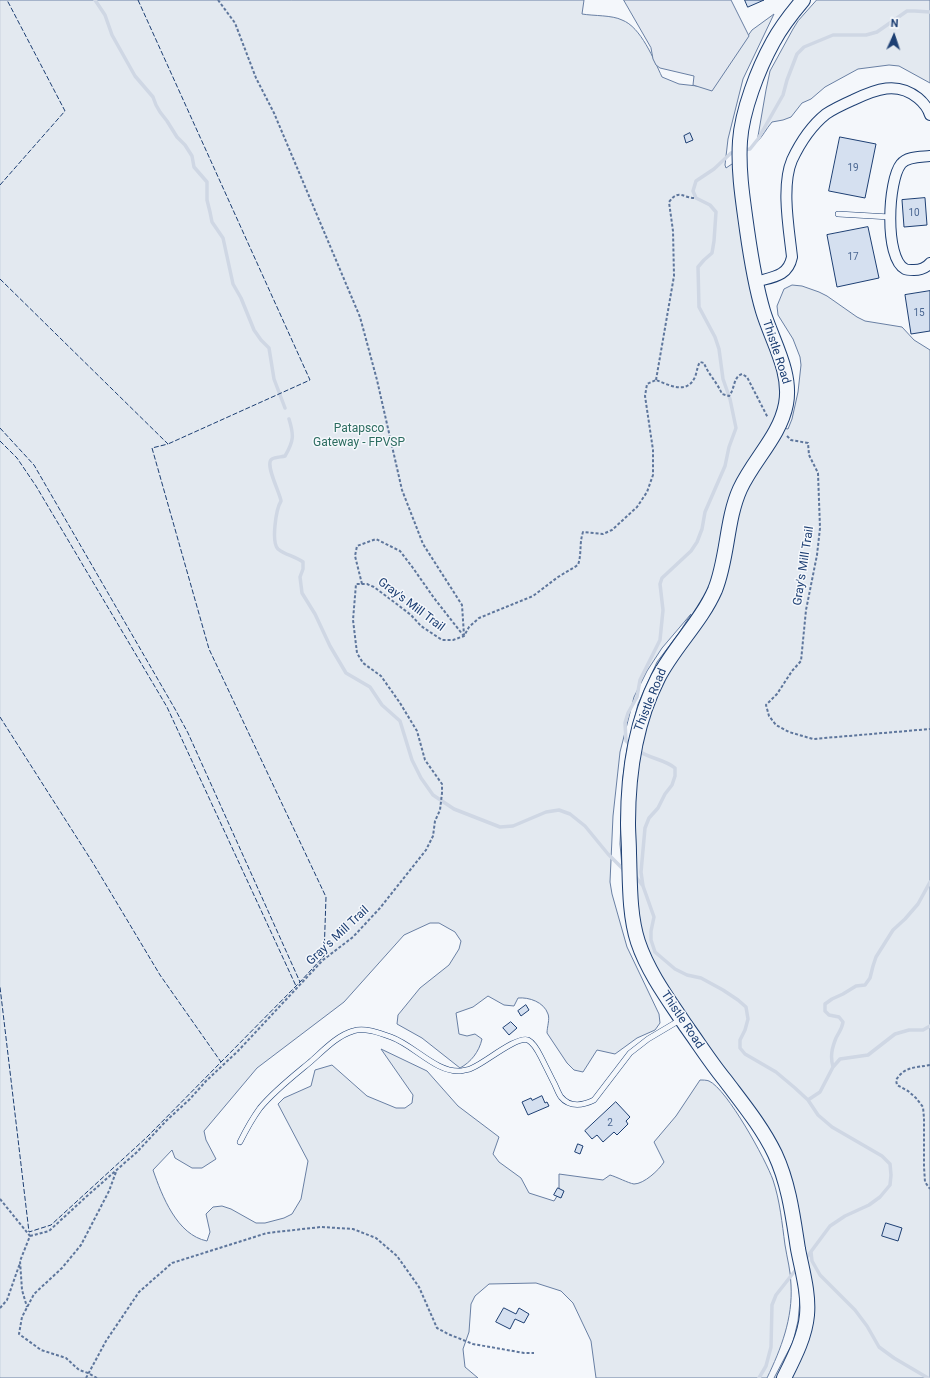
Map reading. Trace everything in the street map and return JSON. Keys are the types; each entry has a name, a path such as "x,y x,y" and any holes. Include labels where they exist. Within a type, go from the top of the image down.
{"street":[{"name":"Thistle Road","path":"784,1378 800,1342 807,1318 807,1298 785,1182 777,1157 766,1137 751,1114 711,1063 681,1019 665,995 645,959 636,938 632,914 628,824 630,773 634,749 647,704 667,662 706,607 716,587 739,492 750,471 781,424 785,407 788,390 785,373 768,329 752,268 744,210 740,152 744,114 763,64 772,43 784,24 803,0"},
{"path":"755,282 784,273 790,266 792,257 787,177 792,161 802,141 813,127 826,115 840,106 872,91 886,89 898,88 911,93 921,100 928,109 930,115"},
{"path":"930,156 908,159 902,163 897,172 892,192 890,217 895,254 899,264 906,270 916,270 926,267 930,263"}],"lane":[{"path":"838,214 890,217"},
{"path":"240,1142 250,1122 261,1107 278,1089 336,1039 352,1031 372,1031 391,1037 405,1043 435,1064 447,1069 459,1071 472,1069 516,1042 528,1040 537,1049 562,1098 570,1104 577,1105 586,1104 594,1100 630,1053 648,1039 681,1019"}],"path":[{"path":"218,0 235,23 256,78 274,113 360,317 386,416 402,490 423,544 462,606 464,636"},
{"path":"464,636 469,627 479,618 533,596 558,577 578,565 581,554 580,541 583,532 603,534 612,530 637,507 647,492 653,475 653,450 645,396 647,384 656,380 674,276 673,231 669,202 672,197 679,195 696,198"},
{"name":"Gray's Mill Trail","path":"656,380 683,388 691,384 700,362 704,363 706,370 722,394 729,396 733,392 736,379 742,374 747,377 770,422 791,440 808,444 809,454 818,473 820,528 817,555 806,610 801,661 792,671 777,694 766,705 768,716 776,725 789,732 813,740 930,729"},
{"path":"362,584 355,556 357,546 376,539 400,551 464,636"},
{"name":"Gray's Mill Trail","path":"116,1170 137,1152 206,1081 238,1051 324,960 353,937 380,908 426,850 433,836 440,810 442,784 425,760 417,731 400,703 381,676 362,663 357,653 353,620 356,584 367,584 383,594 411,615 421,626 442,640 453,640 464,636"},
{"path":"930,1065 907,1069 900,1074 896,1080 897,1085 908,1091 923,1107 925,1182 930,1189"},
{"path":"30,1236 49,1232 116,1170"},
{"path":"98,1378 79,1370 66,1358 41,1350 19,1334 22,1317 34,1294 62,1268 81,1245 109,1191 116,1170"},
{"path":"0,1199 30,1236"},
{"path":"86,1378 106,1341 139,1292 172,1263 267,1232 321,1227 353,1229 376,1238 397,1256 419,1287 437,1328 473,1344 524,1353 534,1353"},
{"path":"0,1308 7,1300 30,1236"},
{"path":"20,1261 22,1290 27,1306"}],"green space":[{"name":"Patapsco Gateway - FPVSP","path":"0,0 584,0 582,14 618,18 635,29 651,53 662,77 679,84 697,86 713,80 726,67 752,30 774,14 743,79 728,139 725,165 726,168 735,162 765,332 779,374 782,391 781,408 773,426 788,429 792,419 798,392 801,365 800,357 793,339 778,315 777,306 784,289 792,285 802,286 819,292 865,321 902,327 914,340 930,350 930,1378 774,1378 793,1342 798,1321 800,1300 788,1220 778,1176 761,1137 703,1060 626,912 620,844 623,777 627,749 638,704 657,662 691,614 662,648 647,671 634,697 620,752 613,816 610,882 612,894 627,947 659,1014 660,1023 655,1030 637,1038 615,1054 597,1050 583,1072 574,1070 567,1063 547,1033 549,1016 540,1003 527,998 518,998 514,1006 504,1005 488,996 473,1007 456,1013 459,1034 467,1036 475,1034 482,1039 474,1056 468,1063 460,1068 422,1038 397,1024 398,1015 420,988 449,965 459,949 461,941 455,932 439,923 430,923 404,935 344,1002 257,1068 204,1131 206,1140 216,1159 202,1168 192,1168 175,1158 172,1150 153,1170 166,1202 179,1223 196,1237 207,1241 210,1232 206,1214 213,1207 222,1206 231,1209 256,1223 265,1223 284,1218 292,1214 301,1199 308,1161 278,1104 284,1098 311,1086 315,1070 332,1065 367,1096 396,1108 405,1108 412,1103 413,1095 381,1049 427,1071 458,1106 499,1137 493,1154 499,1162 521,1178 529,1193 554,1201 559,1193 559,1174 603,1180 610,1175 634,1184 642,1182 651,1176 664,1162 654,1142 676,1116 700,1080 708,1081 717,1087 726,1097 763,1157 773,1180 779,1204 790,1275 791,1297 785,1333 767,1378 596,1378 591,1341 573,1303 561,1291 536,1283 489,1284 475,1296 471,1304 469,1332 463,1349 465,1367 478,1378 0,1378"},
{"path":"817,0 930,0 930,83 899,66 889,65 858,69 825,87 811,99 802,103 791,117 772,122 757,142 770,71 798,21"}],"shaded area":[{"path":"624,0 731,0 749,36 712,91 693,85 694,76 660,68 656,65 651,48"}],"building":[{"path":"745,0 764,0 748,7"},
{"path":"690,133 693,140 686,143 684,136"},
{"path":"840,137 876,144 865,198 829,191"},
{"path":"925,198 927,225 904,227 902,200"},
{"path":"868,227 879,278 837,287 827,235"},
{"path":"930,291 930,331 911,334 905,295"},
{"path":"526,1005 529,1010 521,1016 518,1011"},
{"path":"511,1022 517,1028 509,1035 503,1028"},
{"path":"542,1096 545,1103 547,1102 549,1106 528,1115 522,1102 531,1098 532,1100"},
{"path":"616,1102 630,1117 626,1121 628,1124 617,1135 614,1132 603,1142 597,1135 592,1139 585,1131"},
{"path":"578,1144 583,1146 580,1154 575,1152"},
{"path":"558,1188 564,1191 561,1198 554,1195"},
{"path":"886,1223 902,1228 898,1241 882,1236"},
{"path":"504,1308 516,1314 519,1308 529,1314 524,1323 515,1319 510,1329 496,1322"}],"waterway":[{"path":"95,0 105,15 112,35 135,76 153,97 160,112 192,156 194,167 207,182 207,200 212,222 223,238 233,284 241,298 254,330 269,348 274,379 285,408"},
{"path":"743,150 750,149 758,139 783,95 797,54 804,47 833,35 866,35 877,32 907,11 930,12"},
{"path":"632,746 626,741 625,723 628,713 637,697 640,680 660,640 663,610 660,584 662,578 691,551 697,542 702,529 705,512 725,466 729,447 736,428 730,399 723,379 719,349 715,337 699,307 698,267 712,253 716,212 710,205 696,198 693,191 696,181 714,169 731,153 737,152"},
{"path":"289,419 292,429 292,442 285,456 273,458 270,462 271,472 281,501 277,511 275,525 276,545 281,551 303,562 303,569 300,577 302,593 315,614 330,646 346,673 370,687 382,705 400,721 412,760 421,778 433,795 454,809 500,827 513,826 546,812 559,810 570,814 585,826 608,854 622,868"},
{"path":"637,750 675,768 675,776 672,785 665,794 658,808 649,818 645,828 641,872 643,886 654,917 651,940 655,952 675,969 687,975 701,978 723,990 746,1007 748,1019 740,1040 740,1048 745,1054 776,1072 808,1100 818,1115 832,1127 882,1156 890,1164 890,1185 880,1197 869,1205 845,1216 830,1226 804,1261"},
{"path":"636,877 643,886"},
{"path":"833,1067 833,1049 843,1022 839,1017 829,1015 825,1011 825,1004 856,986 865,985 870,978 876,957 893,930 918,904 930,882"},
{"path":"808,1100 820,1092 833,1067 840,1059 868,1055 895,1034 909,1030 923,1030 930,1026"},
{"path":"811,1252 812,1261 820,1275 855,1310 867,1326 879,1347 894,1358 928,1378"},
{"path":"759,1378 766,1366 771,1347 772,1305 776,1295 798,1267"}],"fence":[{"path":"0,185 65,111 7,0"},
{"path":"138,0 310,380 168,444"},
{"path":"0,279 168,444 152,448 209,649 326,897 324,956 147,1137 51,1225 29,1232 0,987"},
{"path":"0,428 34,465 188,733 300,982"},
{"path":"0,441 17,458 36,486 167,707 296,986"},
{"path":"0,717 93,863 160,975 221,1062"}]}
